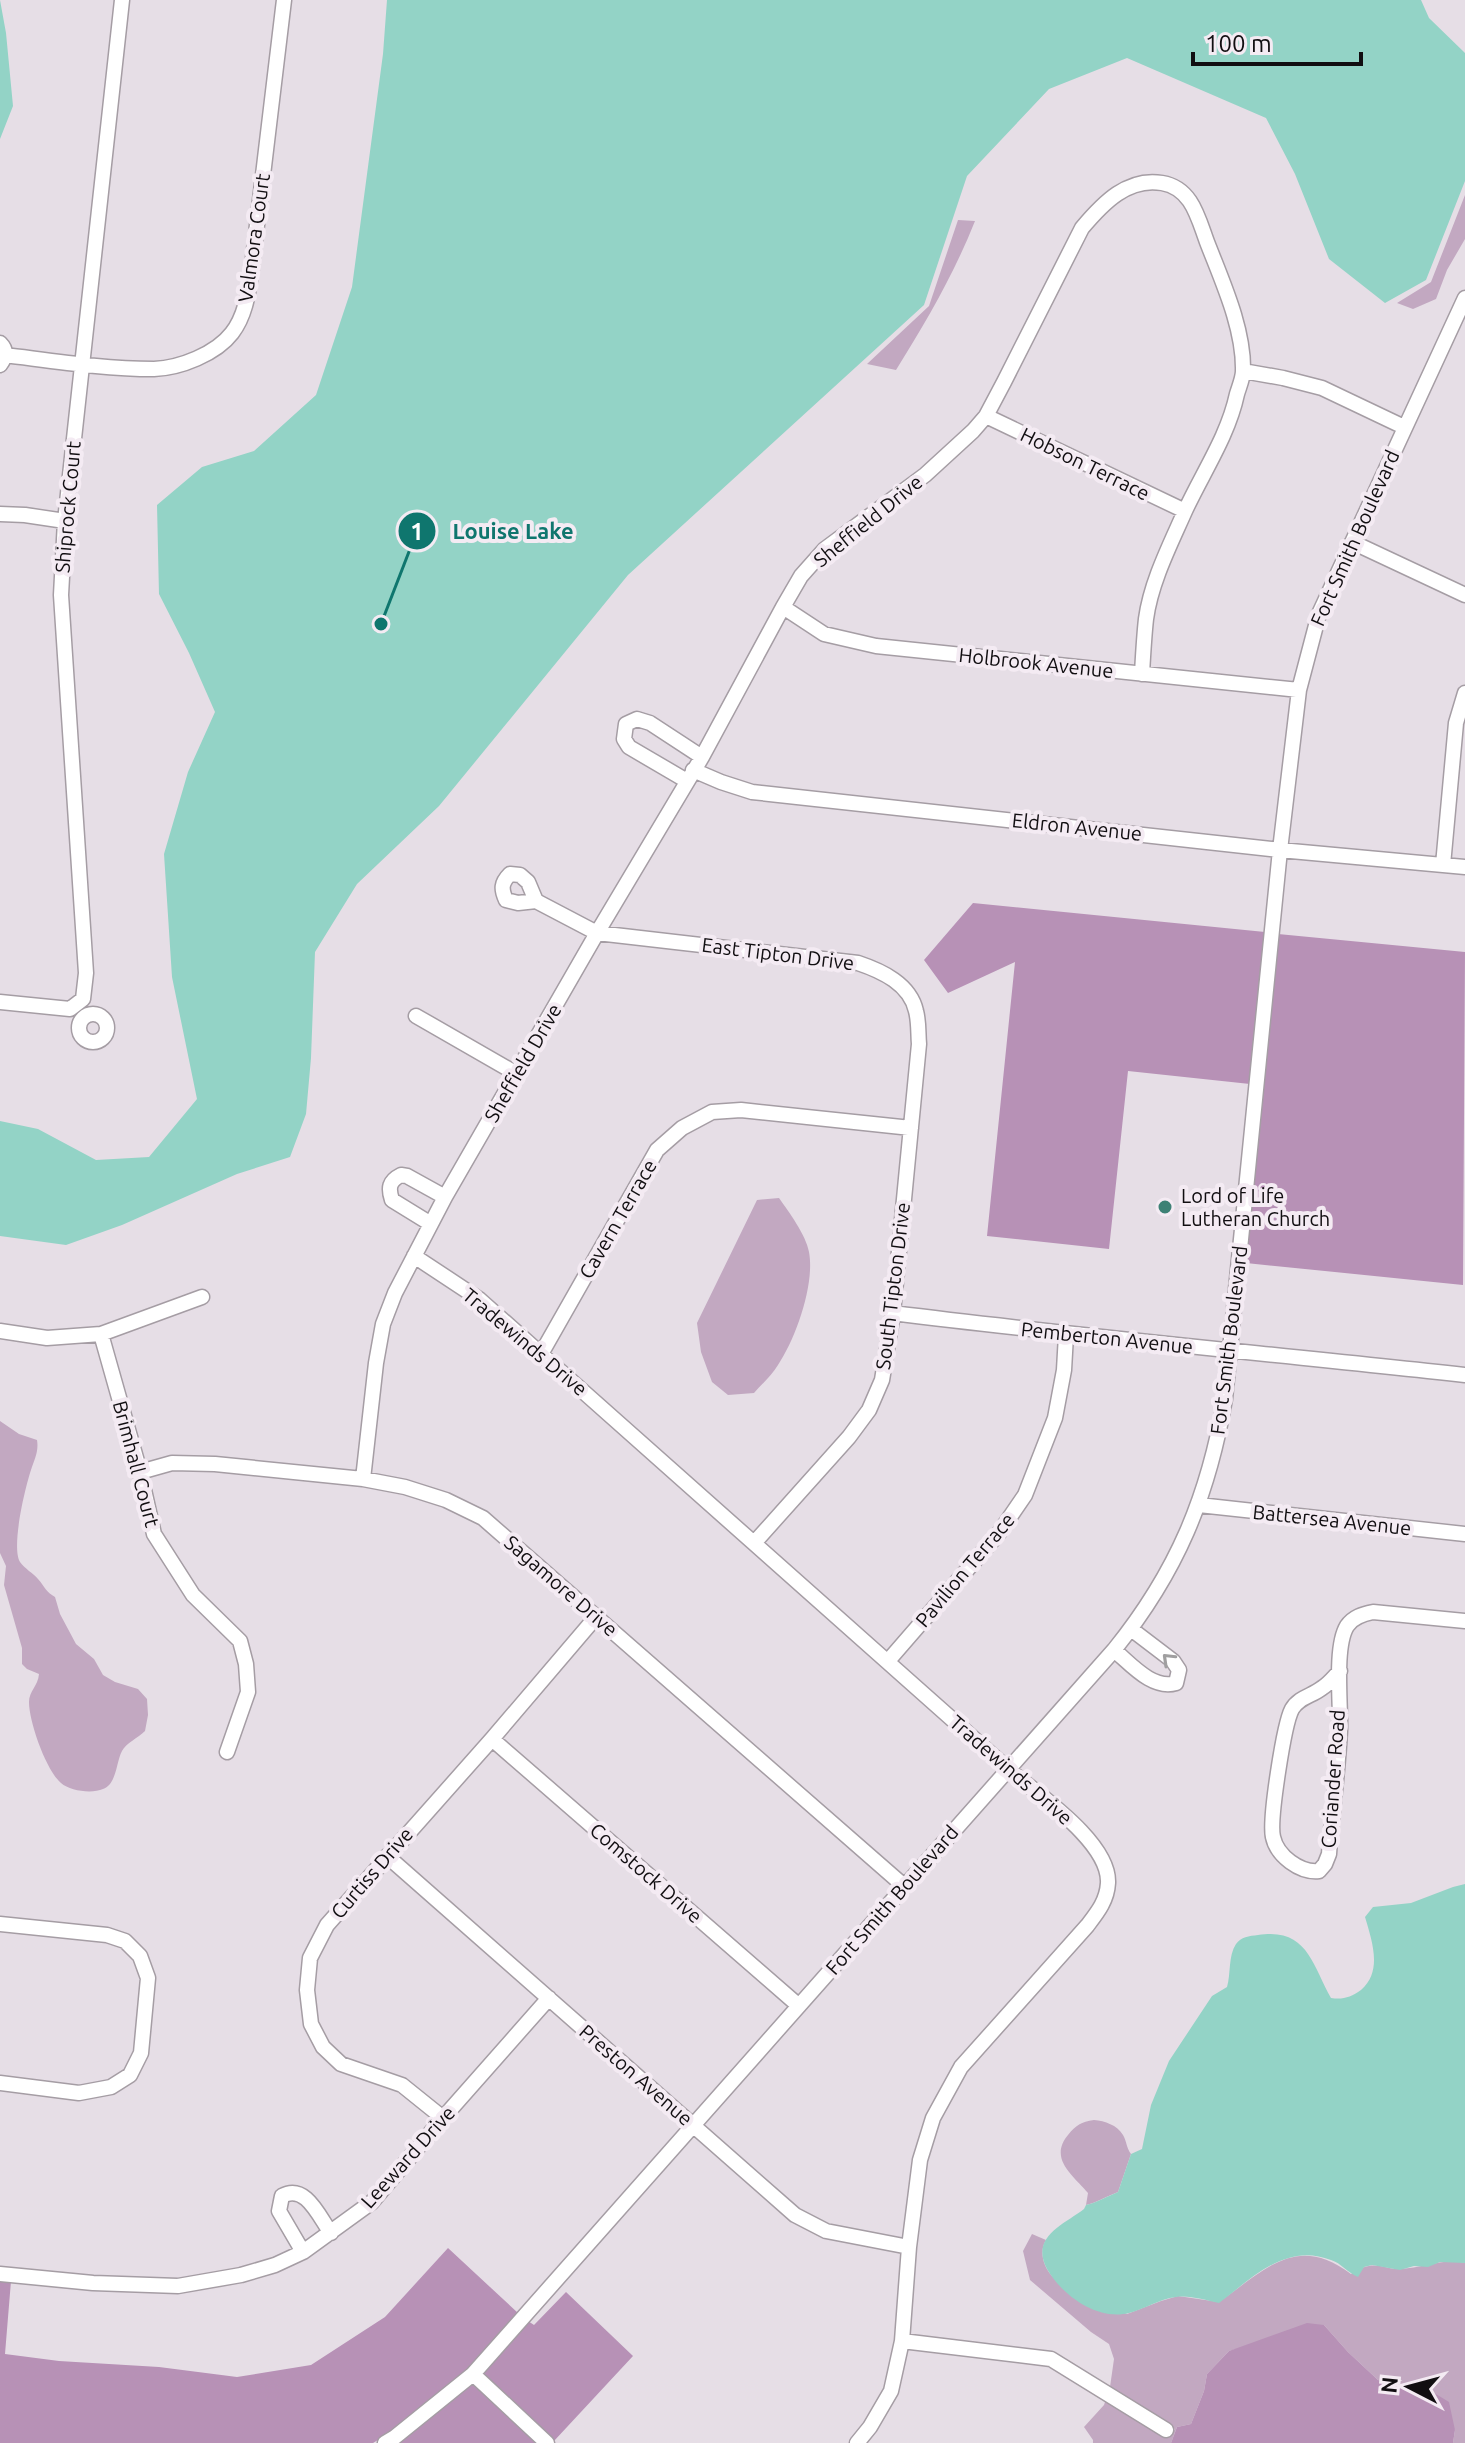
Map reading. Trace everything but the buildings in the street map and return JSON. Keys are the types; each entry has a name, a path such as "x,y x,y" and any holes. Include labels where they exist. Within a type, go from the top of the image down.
{"street":[{"name":"Shiprock Court","path":"0,1002 77,1010 83,999 86,973 61,595 65,521 122,0"},
{"name":"Valmora Court","path":"2,354 156,369 181,364 208,352 231,334 245,308 251,275 284,0"},
{"name":"Sheffield Drive","path":"363,1479 376,1363 383,1324 395,1293 445,1197 694,769 801,576 825,549 925,475 973,431 986,416 1082,228 1099,208 1133,184 1151,182 1166,183 1183,191 1193,206 1229,301 1238,332 1243,371 1232,419 1185,511 1156,580 1146,618 1142,674"},
{"name":"Fort Smith Boulevard","path":"385,2443 473,2374 1114,1650 1166,1575 1199,1505 1218,1436 1231,1350 1280,850 1299,690 1319,614 1465,298"},
{"path":"1243,371 1322,388 1404,427"},
{"name":"Hobson Terrace","path":"986,416 1185,511"},
{"path":"0,514 65,521"},
{"path":"1352,542 1465,595"},
{"name":"Holbrook Avenue","path":"783,607 824,634 876,646 1299,690"},
{"path":"1443,865 1456,723 1465,693"},
{"path":"637,719 650,723 694,769 629,747 624,739 626,724 637,719"},
{"name":"Eldron Avenue","path":"694,769 752,792 1280,850 1465,867"},
{"path":"536,901 597,933"},
{"name":"East Tipton Drive","path":"597,933 858,963 882,971 899,984 916,1008 919,1044 911,1128"},
{"path":"416,1016 517,1074"},
{"name":"Cavern Terrace","path":"541,1354 657,1150 682,1128 712,1112 741,1110 911,1128"},
{"name":"South Tipton Drive","path":"755,1542 849,1437 869,1410 882,1380 893,1313 911,1128"},
{"path":"431,1224 392,1200 389,1190 391,1182 401,1175 407,1176 445,1197"},
{"name":"Tradewinds Drive","path":"414,1256 479,1299 1075,1826 1105,1864 1108,1882 1103,1904 961,2067 933,2118 920,2160 902,2341 891,2391 857,2443"},
{"path":"0,1331 47,1338 101,1334 202,1297"},
{"name":"Pemberton Avenue","path":"893,1313 1066,1335 1465,1375"},
{"name":"Brimhall Court","path":"101,1334 154,1534 193,1595 240,1641 248,1692 227,1752"},
{"name":"Pavilion Terrace","path":"888,1661 999,1533 1025,1495 1055,1418 1064,1370 1066,1335"},
{"name":"Sagamore Drive","path":"140,1472 172,1463 215,1464 363,1479 419,1491 483,1518 904,1886"},
{"name":"Battersea Avenue","path":"1199,1505 1465,1534"},
{"name":"Coriander Road","path":"1340,1671 1319,1691 1294,1706 1286,1724 1275,1802 1272,1826 1277,1847 1286,1860 1312,1872 1319,1871 1329,1854 1340,1726 1338,1689 1347,1625 1362,1614 1373,1612 1465,1621"},
{"name":"Curtiss Drive","path":"443,2118 402,2085 341,2064 323,2047 311,2024 307,1990 310,1958 327,1925 596,1617"},
{"path":"1114,1650 1153,1682 1167,1686 1176,1683 1179,1670 1173,1661 1131,1629"},
{"name":"Comstock Drive","path":"492,1739 799,2006"},
{"name":"Preston Avenue","path":"387,1856 795,2215 826,2231 909,2247"},
{"path":"0,1924 107,1935 125,1941 140,1956 148,1978 141,2053 130,2075 111,2087 79,2093 0,2083"},
{"name":"Leeward Drive","path":"0,2274 93,2283 178,2286 241,2275 275,2265 303,2252 372,2202 549,1998"},
{"path":"303,2252 279,2211 282,2196 295,2192 304,2195 331,2233"},
{"path":"902,2341 1058,2361 1166,2430"},
{"path":"473,2374 547,2443"}],"shaded area":[{"path":"0,0 13,106 0,139"},
{"path":"387,0 1421,0 1429,18 1465,53 1465,181 1426,280 1385,303 1329,259 1295,174 1266,118 1127,58 1049,89 967,176 924,305 628,575 439,806 357,884 315,952 306,1114 290,1157 237,1174 122,1225 66,1245 0,1236 0,1121 38,1129 96,1160 149,1157 197,1099 172,977 164,854 188,772 215,712 159,594 157,505 202,467 254,451 316,395 352,287 383,54"},
{"path":"1465,195 1465,239 1447,270 1436,299 1413,309 1397,303 1431,282"},
{"path":"958,220 975,221 939,297 896,370 867,364 929,306"},
{"path":"973,903 1265,932 1250,1084 1128,1071 1109,1249 987,1236 1015,962 948,993 924,960"},
{"path":"1278,934 1465,952 1463,1285 1246,1263"},
{"path":"779,1198 807,1245 810,1265 807,1295 785,1354 773,1372 754,1393 728,1395 712,1382 701,1352 697,1323 757,1200"},
{"path":"0,1421 19,1434 37,1440 37,1452 20,1517 17,1544 20,1562 55,1597 76,1644 94,1659 103,1675 138,1689 147,1699 145,1731 124,1748 111,1782 98,1791 75,1790 55,1777 39,1745 32,1721 29,1698 39,1674 22,1664 22,1648 4,1585 6,1566 0,1553"},
{"path":"1465,1884 1465,2263 1440,2262 1428,2267 1414,2266 1400,2270 1372,2265 1364,2267 1358,2277 1331,2260 1299,2256 1270,2265 1219,2303 1176,2297 1117,2314 1082,2304 1062,2288 1047,2269 1043,2258 1046,2240 1086,2205 1118,2192 1131,2154 1142,2149 1151,2105 1169,2061 1212,1996 1227,1987 1233,1949 1238,1942 1246,1937 1274,1934 1298,1942 1312,1961 1331,1998 1347,1997 1361,1990 1372,1974 1374,1955 1365,1917 1373,1907 1411,1903"},
{"path":"1094,2120 1117,2129 1131,2154 1118,2192 1086,2205 1088,2193 1065,2167 1061,2152 1074,2129"},
{"path":"1032,2234 1046,2240 1043,2258 1052,2276 1127,2314 1178,2296 1219,2302 1266,2268 1297,2256 1314,2256 1351,2274 1373,2266 1401,2269 1441,2262 1465,2263 1465,2443 1453,2443 1455,2430 1413,2387 1378,2380 1324,2325 1229,2351 1207,2374 1191,2424 1177,2427 1171,2443 1093,2443 1084,2427 1106,2399 1168,2438 1175,2429 1110,2387 1114,2359 1109,2344 1030,2280 1023,2251"},
{"path":"448,2248 518,2313 468,2370 373,2443 0,2443 0,2280 11,2281 5,2354 237,2377 311,2365 385,2317"},
{"path":"566,2292 633,2356 554,2441 481,2374 528,2321 534,2325"},
{"path":"1307,2323 1324,2325 1378,2380 1431,2391 1449,2402 1455,2430 1453,2443 1171,2443 1177,2427 1191,2424 1207,2374 1229,2351"},
{"path":"473,2382 537,2443 397,2443"}],"place":[{"name":"Louise Lake","path":"381,624"},
{"name":"Lord of Life Lutheran Church","path":"1165,1207"}]}
